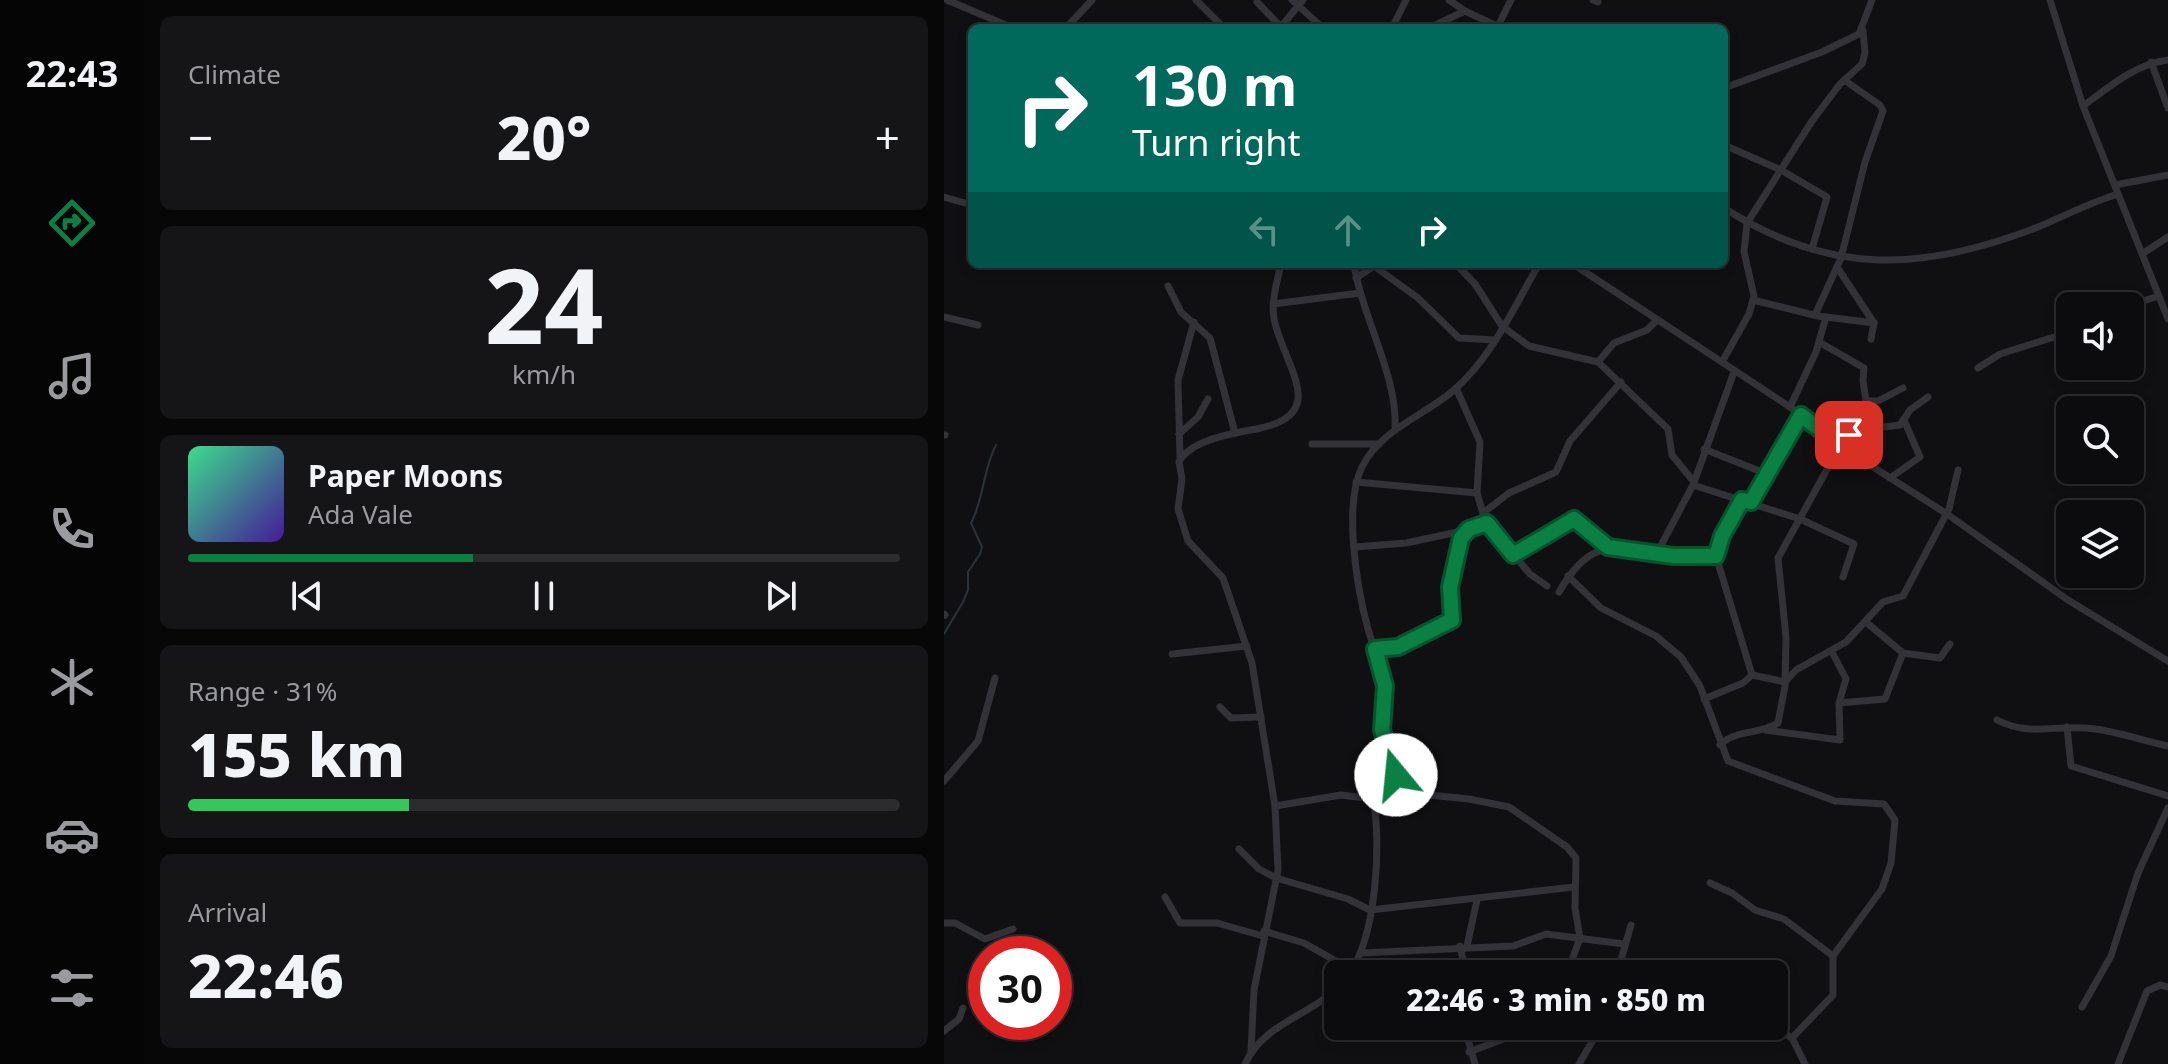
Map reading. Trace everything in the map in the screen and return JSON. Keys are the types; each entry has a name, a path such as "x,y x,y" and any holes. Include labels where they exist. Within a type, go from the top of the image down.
{"street":[{"path":"947,0 1004,24"},
{"path":"1070,24 1092,0"},
{"path":"1196,0 1220,24"},
{"path":"1292,0 1319,24"},
{"path":"1501,24 1511,0"},
{"path":"1722,362 1749,314 1753,300 1754,286 1744,252 1747,223 1812,121 1864,58 1863,31 1872,0"},
{"path":"2050,0 2083,106 2168,319"},
{"path":"1395,24 1404,1"},
{"path":"1451,1 1491,24"},
{"path":"1257,2 1276,24"},
{"path":"1283,24 1300,4"},
{"path":"1437,24 1465,11"},
{"path":"1728,87 1822,52 1863,31"},
{"path":"2083,106 2151,62 2168,60"},
{"path":"2151,62 2168,108"},
{"path":"1815,315 1839,263 1865,162 1883,111 1844,80"},
{"path":"1728,147 1781,170 1827,197 1812,249"},
{"path":"2115,185 2168,175"},
{"path":"1728,211 1747,223 1839,263 1920,261 2035,228 2118,194"},
{"path":"944,197 968,205"},
{"path":"2142,254 2168,237"},
{"path":"1839,263 1874,323 1871,339"},
{"path":"1180,458 1193,449 1235,433 1283,424 1296,409 1296,381 1281,344 1273,304 1280,268"},
{"path":"1355,268 1391,389 1395,428"},
{"path":"1356,278 1371,268"},
{"path":"1379,268 1418,298 1459,338 1495,340"},
{"path":"1460,268 1475,284 1502,326 1529,346 1598,362 1621,382 1668,429 1672,455 1693,483 1800,519 1854,544 1843,577"},
{"path":"1396,795 1394,765 1382,730 1384,674 1365,618 1355,547 1356,482 1363,465 1395,428 1422,415 1456,388 1481,362 1537,268"},
{"path":"1579,268 1790,407 1840,446 1947,514 2068,600 2168,661"},
{"path":"1168,286 1173,302 1210,338 1218,357 1235,433"},
{"path":"1273,304 1360,293"},
{"path":"2144,301 2159,296"},
{"path":"1753,300 1815,315 1874,323"},
{"path":"944,317 978,325"},
{"path":"1790,407 1819,342 1826,317"},
{"path":"1598,362 1614,343 1647,330 1656,321"},
{"path":"1194,322 1178,380 1178,509 1188,541 1223,578 1247,646 1261,717 1279,848 1254,990 1251,1051"},
{"path":"1978,368 2000,354 2056,336"},
{"path":"1819,342 1864,367 1871,424 1868,429"},
{"path":"1657,553 1693,483 1734,372"},
{"path":"1483,513 1509,493 1556,472 1570,441 1621,382"},
{"path":"1456,388 1480,442 1477,493 1487,523 1530,574 1547,586"},
{"path":"1866,401 1878,401 1903,388"},
{"path":"1832,439 1868,429 1896,426 1910,410 1928,397"},
{"path":"1179,434 1198,417 1208,399"},
{"path":"1752,675 1716,556 1722,536 1767,474 1801,415"},
{"path":"1890,478 1920,457 1904,420"},
{"path":"1312,444 1379,444"},
{"path":"1720,745 1728,738 1765,730 1778,723 1785,682 1786,637 1778,558 1840,446"},
{"path":"1704,449 1767,474"},
{"path":"1785,682 1800,668 1832,652 1867,623 1883,602 1905,593 1947,514 1958,470"},
{"path":"1356,482 1477,493"},
{"path":"1513,555 1571,519 1608,547 1716,556"},
{"path":"1355,547 1406,543 1487,523"},
{"path":"1375,649 1398,647 1452,620 1450,587 1461,538 1469,529"},
{"path":"1559,592 1568,576 1585,560 1608,547"},
{"path":"1568,576 1601,608 1666,643 1696,676 1723,755 1733,764 1774,775 1835,801 1881,803 1892,812 1895,839 1885,882 1833,956 1833,995 1792,1038"},
{"path":"1867,623 1903,653 1940,658 1950,644"},
{"path":"1172,654 1247,646"},
{"path":"1765,730 1838,741 1842,735 1839,703 1846,676 1832,652"},
{"path":"1839,703 1885,699 1903,653"},
{"path":"1752,675 1785,682"},
{"path":"1704,699 1743,683 1752,675"},
{"path":"944,781 978,741 995,678"},
{"path":"1220,707 1231,718 1261,717"},
{"path":"1997,720 2025,731 2067,727 2097,729 2168,746"},
{"path":"2067,727 2071,766 2168,796"},
{"path":"1275,806 1326,796 1373,799 1396,795 1441,795 1509,807 1574,854 1580,938 1573,960"},
{"path":"1357,960 1370,910 1375,856 1373,799"},
{"path":"2082,1007 2111,956 2138,873 2168,808"},
{"path":"1239,849 1251,863 1276,878 1348,899 1370,910 1518,896 1559,886 1574,887"},
{"path":"1710,883 1732,893 1755,910 1795,926 1833,956"},
{"path":"1165,897 1180,923 1217,923 1304,943 1331,960"},
{"path":"1465,960 1464,946 1477,900"},
{"path":"944,923 955,923 985,939 1013,929"},
{"path":"1620,960 1631,925"},
{"path":"1361,953 1519,945 1546,934 1624,944"},
{"path":"2118,1064 2147,991 2160,985 2168,987"},
{"path":"1245,1064 1266,1033 1324,1001"},
{"path":"944,1031 959,1019 963,1008"},
{"path":"1788,1035 1805,1064"},
{"path":"1467,1040 1475,1064"},
{"path":"1469,1052 1501,1040"},
{"path":"1579,1064 1593,1040"}],"waterway":[{"path":"944,634 963,602 968,590 968,572 982,547 971,523 996,445"}],"route":[{"path":"1396,775 1382,730 1384,674 1375,649 1398,647 1452,620 1450,587 1461,538 1469,529 1487,523 1513,555 1574,519 1608,547 1673,556 1716,556 1717,546 1742,500 1751,502 1801,415 1832,439 1849,435"}]}
